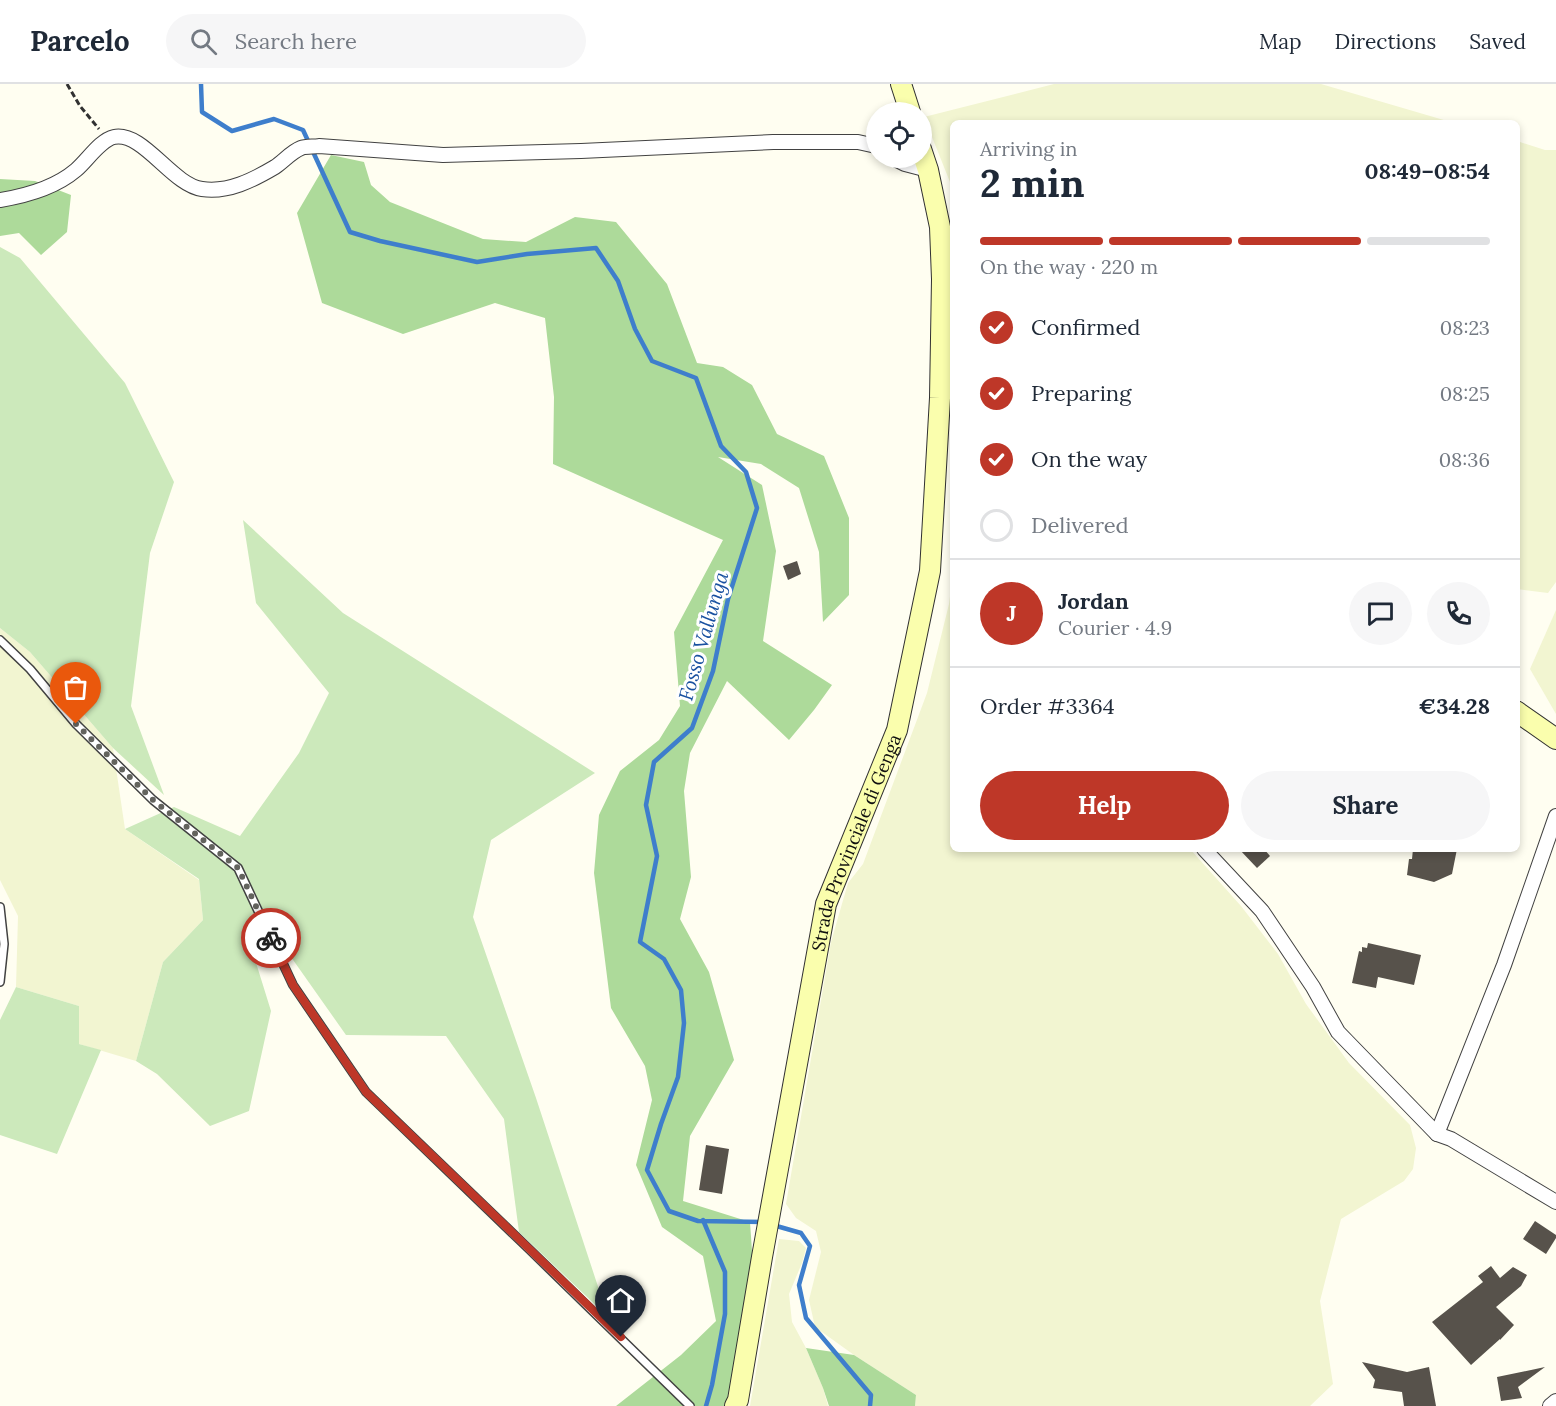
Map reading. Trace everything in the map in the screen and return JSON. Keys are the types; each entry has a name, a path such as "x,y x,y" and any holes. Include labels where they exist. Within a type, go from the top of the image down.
{"main road":[{"path":"901,84 907,102"},
{"name":"Strada Provinciale di Genga","path":"735,1406 738,1400 826,904 897,730 930,571 947,281 940,227 928,170"},
{"path":"1520,714 1556,739"}],"street":[{"path":"0,201 31,192 66,177 77,170 108,139 117,136 127,138 142,147 185,183 199,189 212,190 230,188 253,179 301,148 319,146 443,155 773,142 866,144"},
{"path":"920,168 928,170"},
{"path":"1437,1134 1504,965 1556,816"},
{"path":"1207,852 1262,911 1313,987 1338,1032 1437,1134 1451,1138 1556,1202"},
{"path":"1550,1406 1556,1401"}],"lane":[{"path":"0,640 30,669 76,724 153,800 238,868 293,985 366,1092 690,1406"},
{"path":"0,907 4,944 0,982"}],"path":[{"path":"67,84 80,106 108,139"}],"green space":[{"path":"1054,84 1321,84 1444,120 950,120 950,182 932,137 932,115"},
{"path":"1520,142 1545,150 1556,150 1556,582 1548,593 1520,589"},
{"path":"331,155 364,162 371,185 390,202 483,239 526,242 575,217 616,222 667,284 697,363 723,367 752,385 777,434 824,456 849,518 849,595 823,622 819,552 799,488 761,464 718,457 762,485 776,551 763,641 832,685 789,740 727,681 690,753 684,791 691,877 680,919 709,972 734,1060 690,1136 683,1201 750,1222 754,1280 730,1406 616,1406 681,1355 716,1321 703,1256 662,1227 636,1165 652,1100 645,1066 611,1008 594,873 599,815 620,771 659,740 680,706 674,632 723,540 553,464 554,397 545,318 495,303 403,334 322,303 297,213"},
{"path":"0,179 35,181 71,195 67,232 41,255 19,233 0,236"},
{"path":"0,247 20,258 125,383 174,482 150,553 131,706 164,795 113,748 30,652 0,628"},
{"path":"243,520 343,613 595,773 491,840 473,917 536,1098 608,1317 519,1232 504,1119 446,1036 346,1035 279,940 249,940 271,1011 249,1111 210,1126 157,1074 136,1061 163,962 203,920 199,879 125,829 174,807 240,836 299,753 329,693 256,603"},
{"path":"950,596 950,852 1193,852 1241,906 1278,954 1306,1004 1349,1063 1410,1125 1416,1148 1413,1169 1404,1181 1341,1219 1320,1301 1333,1384 1310,1406 915,1406 916,1395 815,1327 809,1300 821,1252 816,1231 796,1218 786,1204 831,942 848,883 863,864 927,693"},
{"path":"1556,610 1556,714 1530,669"},
{"path":"0,628 30,652 113,748 125,829 199,880 203,920 163,962 136,1061 79,1044 79,1006 16,987 18,916 0,880"},
{"path":"16,987 79,1006 79,1044 101,1050 57,1154 0,1135 0,1020"},
{"path":"779,1239 799,1241 806,1248 789,1294 792,1322 806,1348 828,1406 750,1406"},
{"path":"806,1348 854,1355 916,1395 915,1406 829,1406"}],"building":[{"path":"797,561 801,574 788,580 783,566"},
{"path":"1242,852 1267,852 1270,856 1257,868"},
{"path":"1413,852 1456,852 1452,874 1434,882 1407,875 1409,859 1412,859"},
{"path":"1368,943 1421,955 1414,985 1378,977 1376,988 1352,983 1359,951 1362,952 1362,947 1367,948"},
{"path":"706,1145 729,1149 722,1194 699,1190"},
{"path":"1535,1221 1556,1235 1546,1254 1523,1239"},
{"path":"1491,1266 1500,1278 1513,1267 1527,1275 1521,1286 1496,1307 1514,1325 1471,1365 1432,1322 1483,1282 1478,1276"},
{"path":"1362,1362 1407,1372 1429,1367 1436,1406 1404,1406 1402,1392 1373,1388 1375,1380"},
{"path":"1545,1367 1518,1387 1522,1398 1501,1401 1497,1377"}],"waterway":[{"name":"Fosso Vallunga","path":"201,84 202,112 232,131 274,119 303,130 350,232 380,241 477,262 527,254 596,248 618,281 635,329 652,361 696,378 721,446 746,472 757,508 728,599 713,671 692,728 654,762 646,805 657,856 640,942 664,959 681,990 684,1023 678,1077 647,1170 669,1211 698,1221 765,1222"},
{"path":"703,1220 725,1272 725,1314 706,1406"},
{"name":"Fosso Vallunga","path":"773,1225 801,1233 810,1246 799,1285 806,1318 871,1395 870,1406"}],"way so far":[{"path":"76,724 153,800 238,868 271,938"}],"route":[{"path":"271,938 293,985 366,1092 621,1337"}]}
